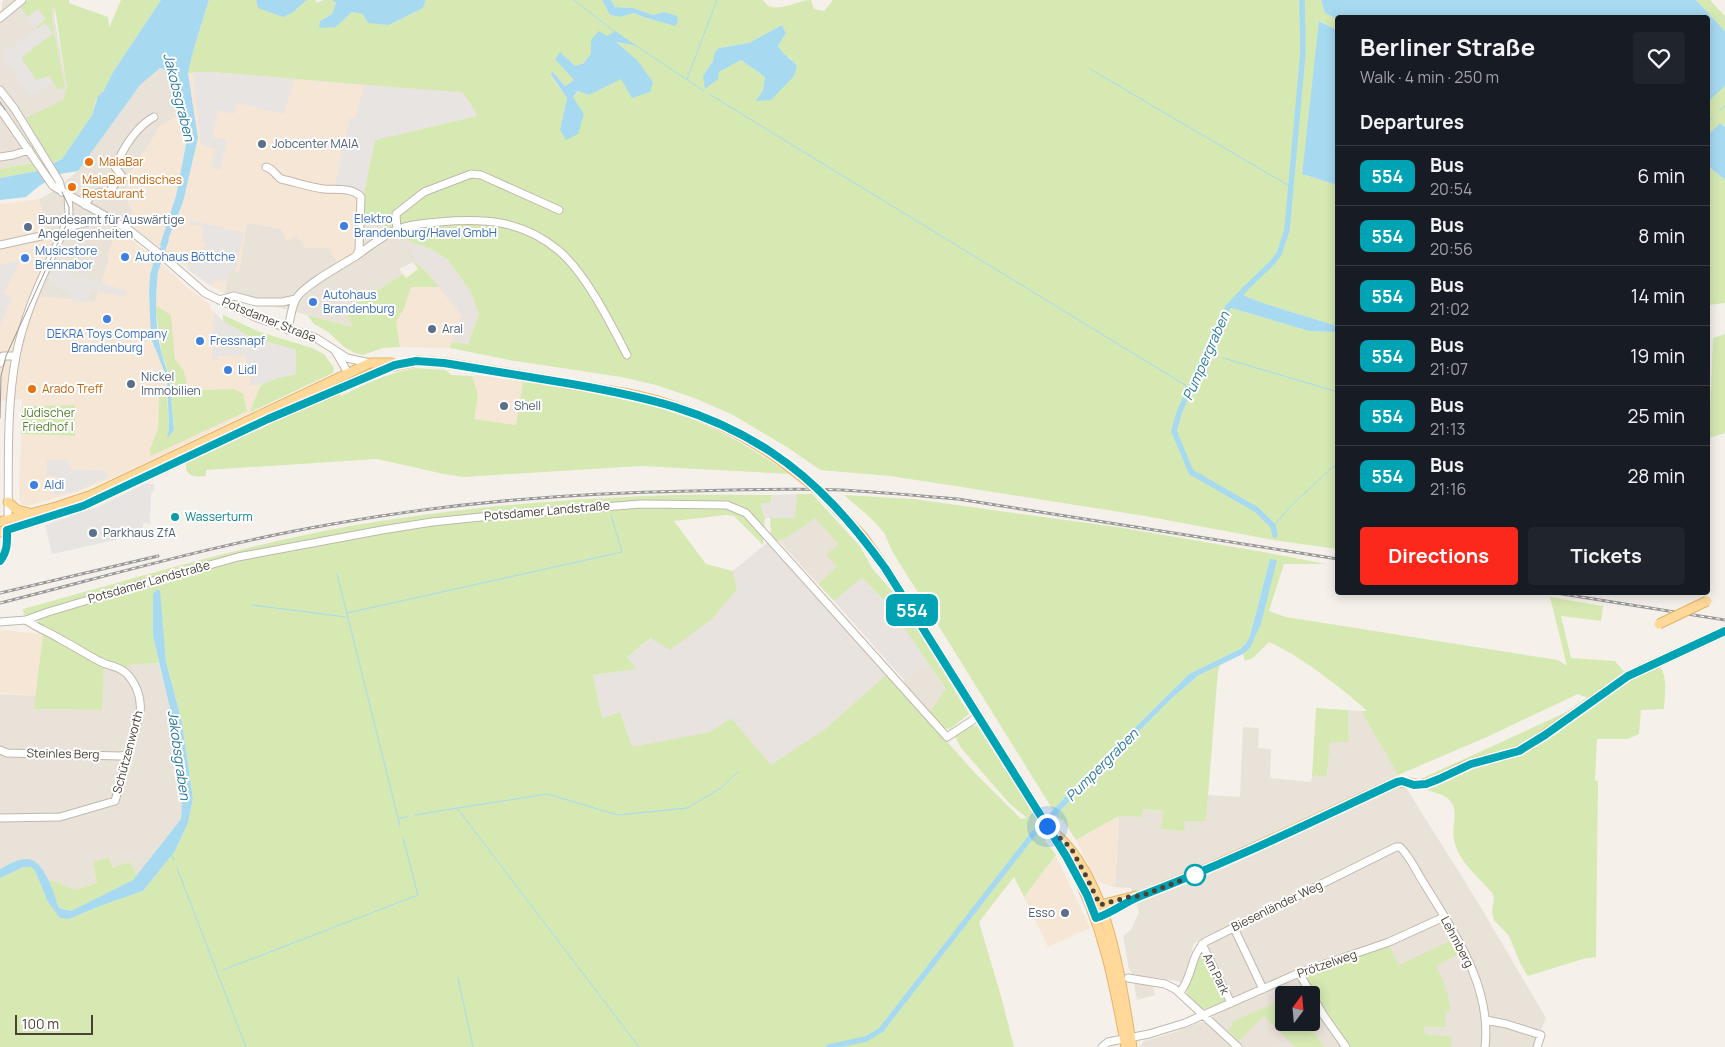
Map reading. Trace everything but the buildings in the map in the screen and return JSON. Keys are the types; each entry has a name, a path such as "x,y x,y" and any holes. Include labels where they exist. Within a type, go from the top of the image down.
{"main road":[{"path":"405,362 384,368 268,419 170,461 92,494 4,521 4,531 83,506 170,461 370,363 426,361 444,363 627,394 691,412 724,426 772,453 822,493 863,537 885,568 1079,879 1098,916 1127,1041 1132,1047"},
{"path":"348,373 352,382"},
{"path":"8,502 22,512 36,512"},
{"path":"1659,624 1707,600"},
{"path":"1098,916 1141,896 1194,875 1397,782 1402,781 1414,785 1426,784 1471,764 1519,751 1538,740 1628,676 1725,632"},
{"path":"1047,826 1071,848 1100,905 1098,916"},
{"path":"1100,905 1128,897 1141,896"}],"street":[{"path":"0,18 22,0"},
{"path":"0,90 14,108 55,183 65,194 69,216 33,299 16,356 11,399 8,502 4,521"},
{"path":"0,109 29,150 43,163"},
{"path":"85,206 90,194 109,192 121,175 115,167 120,157 136,131 154,117"},
{"path":"0,157 29,150"},
{"path":"266,167 273,169 277,177 281,179 324,189 339,189 359,194 361,197 360,240 356,256"},
{"path":"397,230 396,218 399,211 424,192 471,174 481,176 559,210"},
{"name":"Potsdamer Straße","path":"65,194 128,229 205,293 254,317 316,338 334,350 348,373"},
{"path":"64,228 106,217"},
{"path":"288,330 296,299 306,288 397,230 430,222 460,220 494,221 525,229 542,238 566,258 587,284 627,355"},
{"path":"0,246 50,234 60,236"},
{"path":"219,300 234,296 256,302 282,302 296,299"},
{"path":"334,350 347,358 370,363"},
{"path":"0,363 3,356 16,356"},
{"name":"Potsdamer Landstraße","path":"23,621 114,592 238,557 382,530 481,517 641,504 727,505 746,513 947,737 979,716"},
{"path":"0,622 23,621"},
{"name":"Schützenworth","path":"0,818 60,817 115,801 141,705 136,687 122,670 102,663 23,621"},
{"name":"Steinles Berg","path":"0,750 7,753 120,756 127,754"},
{"name":"Biesenländer Weg","path":"1202,944 1396,847 1400,847"},
{"name":"Lehmberg","path":"1400,847 1460,944 1473,972 1486,1020 1485,1047"},
{"name":"Prötzelweg","path":"1102,1047 1108,1042 1127,1041 1162,1030 1300,973 1384,945 1444,917"},
{"path":"1234,928 1263,989"},
{"path":"1180,992 1188,980 1195,955 1202,944"},
{"name":"Am Park","path":"1202,944 1231,1003"},
{"path":"1300,973 1324,1016 1346,1047"},
{"path":"1128,978 1165,984 1180,992 1238,1047"},
{"path":"1486,1020 1542,1035 1536,1047"}],"shaded area":[{"path":"3,0 54,0 55,21 69,100 40,143 32,163 0,169 0,18"},
{"path":"38,9 46,19 36,27 37,29 45,23 53,33 21,58 36,80 49,76 54,84 30,96 5,60 4,53 35,30 27,17"},
{"path":"160,68 164,69 180,114 160,126 125,195 133,211 127,222 118,229 114,238 95,302 31,296 51,244 39,199 52,192 78,171 140,85"},
{"path":"193,72 294,79 284,114 237,103 234,114 218,110 212,137 227,141 220,170 211,168 216,149 201,145"},
{"path":"188,73 459,92 364,192 362,246 338,264 328,248 306,248 298,236 287,241 281,229 247,223 239,272 228,270 225,293 209,285 127,222 133,211 125,195 129,175 160,126 180,114 188,134 176,196 161,245 165,247 183,202 198,138"},
{"path":"364,85 463,93 477,114 476,116 375,140 364,192 335,185 350,118 356,118"},
{"path":"39,199 51,244 32,296 95,302 109,260 107,257 118,229 167,268 186,287 210,304 210,308 223,321 252,338 261,385 249,413 122,474 77,492 28,506 21,504 19,498 21,434 74,436 75,418 74,405 22,406 22,399 0,401 0,204","holes":["155,261 159,264 155,305 171,315 175,359 184,371 188,390 234,389 150,449 158,429 159,391 167,391 167,378 151,338 150,275"]},
{"path":"364,214 413,243 413,262 399,269 403,274 345,311 353,327 225,293 228,270 239,271 247,223 281,229 298,236 306,248 362,246"},
{"path":"190,220 244,233 235,271 228,270 226,282 216,280 211,286 187,269 189,258 202,260 206,242 201,241 204,227 190,224"},
{"path":"413,243 433,250 448,260 470,291 479,314 468,344 451,342 462,316 423,268 413,262"},
{"path":"20,260 4,293 12,298 0,325 0,265"},
{"path":"53,268 127,291 125,297 91,289 87,302 72,300 67,292 61,291 60,287 48,283"},
{"path":"411,287 439,287 462,316 450,348 400,347 396,322 404,309"},
{"path":"216,314 223,321 252,338 296,350 296,374 277,378 261,385 250,385 250,374 246,374 246,355 218,356 217,360 212,360 212,336 214,315"},
{"path":"478,375 523,382 516,425 473,419 478,395 472,376"},
{"path":"47,460 69,461 69,469 107,471 106,478 76,491 54,495 57,476 46,475"},
{"path":"145,484 154,484 154,491 151,493 150,524 143,523 143,531 128,535 128,537 52,554 45,525 95,508"},
{"path":"797,494 796,518 765,518 760,504 771,503 771,495"},
{"path":"815,517 838,544 837,566 818,584 778,540 788,537"},
{"path":"768,542 887,674 825,729 771,766 731,718 710,732 632,748 620,712 602,718 593,675 637,669 627,657 652,638 730,596 737,589 733,571"},
{"path":"862,578 888,604 928,662 904,680 834,601"},
{"path":"0,630 43,634 36,696 0,693"},
{"path":"102,662 127,670 127,665 159,663 175,730 183,790 181,819 137,875 130,862 112,867 93,865 97,883 75,890 53,880 49,882 45,872 18,861 0,869 0,694 36,696 34,709 101,710 104,667"},
{"path":"928,662 946,690 929,713 905,684 904,680"},
{"path":"1348,710 1361,711 1546,1018 1533,1047 1139,1047 1144,1041 1204,1022 1213,1017 1214,1014 1233,1005 1201,939 1194,943 1184,980 1181,982 1154,977 1153,987 1155,995 1137,1000 1123,936 1131,930 1139,912 1131,888 1115,887 1119,816 1142,817 1143,809 1163,811 1161,829 1183,831 1184,821 1206,821 1208,795 1240,797 1243,727 1259,728 1258,748 1271,749 1270,778 1311,782 1312,776 1327,777 1330,742 1349,742"},
{"path":"1119,816 1115,887 1104,884 1091,875 1087,868 1089,866 1076,840"},
{"path":"1056,856 1090,928 1048,947 1024,897"}],"green space":[{"path":"28,0 69,0 69,3 108,17 109,28 121,0 161,0 113,72 103,92 96,100 92,115 62,159 52,163 26,118 63,100 67,89 55,9 52,7 52,22 65,88 57,89 49,77 36,80 21,58 53,33 35,27 45,19 38,10 28,17 21,7"},
{"path":"209,0 256,0 258,8 292,13 307,0 316,0 316,3 332,0 336,3 332,14 320,21 336,27 352,12 363,14 389,25 423,8 426,0 602,0 610,15 620,17 634,13 649,19 675,25 664,12 653,15 633,8 615,7 611,0 763,0 768,5 779,7 811,0 814,9 824,11 833,0 1321,0 1325,13 1335,18 1335,29 1320,21 1302,174 1335,184 1335,325 1240,294 1228,307 1309,331 1335,332 1335,549 1273,540 1145,516 890,476 820,470 790,449 733,415 697,399 656,385 621,377 509,360 450,348 451,342 468,344 479,314 470,291 448,260 433,250 413,243 364,214 364,192 375,140 476,116 463,93 211,72 188,73","holes":["782,25 786,33 778,46 783,54 792,59 757,100 763,90 765,77 741,60 719,72 703,76 719,48 749,43","607,36 636,46 615,42 620,47 621,78 589,95 579,91 573,97 560,130 567,98 551,76 553,72 565,86 575,80 555,58 575,66 584,63 591,53 591,40"]},
{"path":"1696,0 1710,0 1725,16 1725,31"},
{"path":"1725,86 1725,127 1720,123 1710,133 1710,100"},
{"path":"32,163 37,171 0,178 0,169"},
{"path":"1710,168 1725,180 1725,303 1710,305"},
{"path":"413,262 423,268 439,287 411,287 404,309 396,322 400,347 383,348 363,355 355,353 344,347 328,332 314,324 307,315 353,327 345,311 403,274 406,278 418,269"},
{"path":"155,305 171,315 175,359 184,371 188,390 234,389 243,394 247,411 151,456 150,449 158,429 159,391 167,391 168,438 174,430 169,377 162,356"},
{"path":"223,315 260,332 312,348 324,354 334,368 333,373 249,413 261,385 277,378 296,374 296,350 252,338 223,321"},
{"path":"1725,334 1725,433 1710,438 1710,413 1713,338"},
{"path":"415,368 446,370 451,375 472,376 478,395 474,419 516,425 523,382 591,393 658,407 693,419 743,444 790,474 641,466 463,477 377,459 206,470 206,476 200,477 192,476 186,470 186,464 189,461 338,393 341,396 386,376"},
{"name":"Jüdischer Friedhof I","path":"75,405 75,436 21,434 22,406"},
{"path":"797,494 812,494 860,546 872,568 897,597 969,714 950,729 944,728 929,713 946,689 888,604 862,578 834,601 818,584 837,566 826,555 838,544 815,518 788,537 775,542 771,537 770,518 795,518"},
{"path":"661,495 771,495 771,503 760,504 765,518 763,545 734,516 726,515 674,521 706,564 733,571 737,589 712,619 670,650 651,638 627,657 637,669 593,675 602,718 620,712 632,747 710,732 731,718 771,765 825,729 887,674 975,773 1021,819 1027,818 1010,804 961,748 955,736 969,726 977,726 1035,816 1044,833 1046,842 1056,855 1024,897 1014,877 979,922 1014,1047 0,1047 0,878 24,867 31,867 35,871 48,902 69,919 143,891 175,851 188,823 193,799 182,722 166,662 161,602 157,590 153,595 153,636 159,663 127,665 127,670 102,662 38,625 40,618 151,587 150,580 24,616 23,609 230,552 314,533 392,519 500,506 573,500"},
{"path":"844,495 913,499 1117,527 1326,564 1284,564 1269,611 1286,617 1558,660 1567,666 1550,597 1603,606 1601,621 1561,616 1571,658 1615,661 1626,674 1655,660 1662,671 1665,689 1664,709 1641,710 1639,734 1628,739 1597,739 1595,781 1598,781 1596,957 1583,959 1528,976 1521,965 1509,936 1494,920 1492,912 1494,898 1492,893 1470,869 1456,848 1453,835 1455,815 1451,802 1445,796 1424,788 1423,780 1427,776 1593,700 1578,694 1487,737 1398,775 1361,711 1367,711 1333,682 1294,655 1269,642 1253,658 1245,661 1243,654 1251,645 1261,622 1270,559 1250,636 1246,643 1240,649 1189,674 1053,810 892,551 884,533"},
{"path":"43,634 104,667 102,710 34,709"},
{"path":"1221,663 1218,671 1206,821 1185,821 1184,831 1161,829 1163,811 1143,809 1142,817 1119,816 1076,840 1063,820 1058,818 1058,813 1172,698 1199,675"},
{"path":"1316,708 1348,710 1349,742 1330,742 1327,777 1312,776"},
{"path":"109,858 112,867 130,862 137,875 133,880 71,911 59,908 49,882 53,880 75,890 97,883 93,865 95,861"},
{"path":"1454,939 1461,953 1436,966 1447,992 1451,1011 1445,1012 1446,1027 1424,1027 1425,1034 1452,1037 1451,1047 1351,1047 1320,1001 1320,986 1311,986 1305,975 1389,946 1399,965"},
{"path":"1202,949 1229,1002 1210,1009 1201,1008 1187,994 1187,989"},
{"path":"1275,1003 1275,1027 1264,1016 1239,1041 1227,1029 1233,1026 1231,1022"},
{"path":"1279,1031 1313,1031 1324,1047 1295,1047"}],"water":[{"name":"Jakobsgraben","path":"161,0 209,0 188,73 198,138 183,202 165,247 160,245 176,196 188,134 164,69 160,68 140,85 78,171 60,174 39,186 26,197 0,200 0,178 37,171 62,159 92,115 98,96 103,92 113,72"},
{"path":"256,0 307,0 292,13 283,17 258,8"},
{"path":"332,0 426,0 423,8 389,25 368,23 363,14 352,12 336,27 319,28 320,21 332,14 336,3"},
{"path":"602,0 611,0 615,7 633,8 653,15 664,12 677,16 678,22 675,26 634,13 620,17 610,15"},
{"path":"1321,0 1696,0 1725,31 1725,86 1710,100 1710,15 1335,15 1335,18 1325,13"},
{"path":"1319,21 1335,29 1335,184 1302,174"},
{"path":"782,25 786,33 778,46 797,66 794,76 771,100 756,101 763,90 765,77 741,60 719,72 718,79 705,89 703,76 719,48 749,43"},
{"path":"599,31 607,36 615,31 637,46 616,42 637,60 653,82 650,92 632,98 621,79 589,95 578,91 573,97 584,114 578,134 566,140 560,130 567,98 551,75 552,71 565,86 574,80 555,59 560,52 575,66 584,63 591,53 591,40"},
{"path":"1720,123 1725,127 1725,180 1710,168 1710,133"},
{"path":"154,261 159,264 156,321 159,344 169,377 174,430 167,439 169,429 167,378 151,338 149,293 150,275"},
{"path":"1240,294 1335,325 1335,332 1309,331 1228,307"},
{"path":"1270,559 1277,560 1261,624 1250,648 1243,654 1199,675 1172,698 1058,813 1058,818 1053,810 1189,674 1240,649 1246,643 1250,636"},
{"name":"Jakobsgraben","path":"157,589 160,591 166,662 182,722 193,799 188,823 175,851 143,891 69,919 60,918 48,902 35,871 31,867 24,867 0,878 0,869 20,860 27,859 33,861 44,871 59,908 71,911 133,880 181,819 183,790 175,730 153,636 153,594"}],"waterway":[{"path":"574,0 615,32"},
{"path":"687,79 717,0"},
{"name":"Pumpergraben","path":"1275,535 1273,526 1257,510 1191,472 1174,431 1179,413 1228,307 1279,254 1287,230 1303,52 1302,0"},
{"path":"635,45 704,91"},
{"path":"1090,69 1291,187"},
{"path":"709,94 1190,388"},
{"path":"1720,110 1725,106"},
{"path":"156,269 166,240"},
{"path":"1223,358 1335,391"},
{"path":"1273,526 1291,506 1335,465"},
{"path":"347,613 622,552 611,515"},
{"path":"337,574 400,826"},
{"path":"252,605 346,617"},
{"path":"458,808 547,794 618,815 687,808 721,788 738,772"},
{"path":"415,815 457,808 639,1047"},
{"name":"Pumpergraben","path":"829,1047 866,1039 881,1030 1034,833 1059,808"},
{"path":"399,818 407,817"},
{"path":"223,970 418,895 403,838"},
{"path":"171,854 174,860"},
{"path":"177,868 246,1047"},
{"path":"458,978 473,1047"}],"tram line":[{"path":"0,102 5,110"},
{"path":"0,418 1,376 6,356 69,219 69,207 62,192"}],"railway":[{"path":"0,603 245,541 372,517 508,500 645,492 823,489 958,499 1335,559"},
{"path":"0,593 158,556"},
{"path":"1569,595 1725,620"}],"bus line":[{"name":"554","path":"0,561 7,546 7,530 83,506 360,378 384,368 407,362 426,361 444,363 627,394 691,412 724,426 772,453 822,493 863,537 885,568 1060,846 1087,895 1096,918 1104,916 1141,896 1194,875 1397,782 1402,781 1414,785 1426,784 1465,766 1519,751 1545,735 1628,676 1725,631"}],"place":[{"name":"Jobcenter MAIA","path":"262,144"},
{"name":"MalaBar","path":"89,162"},
{"name":"MalaBar Indisches Restaurant","path":"72,187"},
{"name":"Elektro Brandenburg/Havel GmbH","path":"344,226"},
{"name":"Bundesamt für Auswärtige Angelegenheiten","path":"28,227"},
{"name":"Autohaus Böttche","path":"125,257"},
{"name":"Musicstore Brennabor","path":"25,258"},
{"name":"Autohaus Brandenburg","path":"313,302"},
{"name":"DEKRA Toys Company Brandenburg","path":"107,319"},
{"name":"Aral","path":"432,329"},
{"name":"Fressnapf","path":"200,341"},
{"name":"Lidl","path":"228,370"},
{"name":"Nickel Immobilien","path":"131,384"},
{"name":"Arado Treff","path":"32,389"},
{"name":"Shell","path":"504,406"},
{"name":"Aldi","path":"34,485"},
{"name":"Wasserturm","path":"175,517"},
{"name":"Parkhaus ZfA","path":"93,533"},
{"name":"Esso","path":"1065,913"}],"route":[{"path":"1047,826 1071,848 1100,905 1128,897 1141,896 1195,875"}]}
